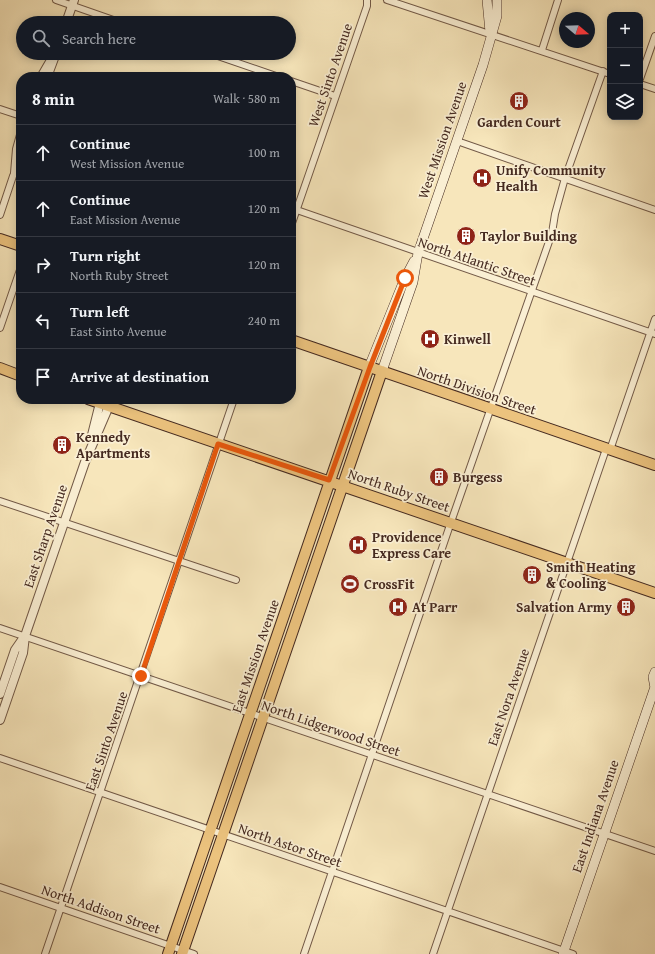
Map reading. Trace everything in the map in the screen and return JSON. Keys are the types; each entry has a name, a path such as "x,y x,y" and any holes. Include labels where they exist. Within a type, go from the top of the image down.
{"main road":[{"name":"West Mission Avenue","path":"487,0 491,35"},
{"name":"West Mission Avenue","path":"370,367 405,278 418,253 457,141 483,65 497,16 497,0"},
{"path":"0,239 16,244"},
{"name":"West Mission Avenue","path":"382,371 413,282 418,253"},
{"name":"North Division Street","path":"296,342 655,465"},
{"name":"East Mission Avenue","path":"169,950 329,480 370,367"},
{"path":"0,368 16,374"},
{"name":"East Mission Avenue","path":"182,952 382,371"},
{"name":"North Ruby Street","path":"114,404 218,444 329,480 655,593"},
{"name":"East Indiana Avenue","path":"563,952 655,687 653,678 655,672"}],"street":[{"path":"56,0 73,3 105,16"},
{"name":"West Sinto Avenue","path":"296,203 367,6 367,0"},
{"path":"387,0 607,73"},
{"path":"542,50 558,0"},
{"path":"68,16 73,3"},
{"path":"643,70 655,36"},
{"path":"43,72 51,60"},
{"path":"49,72 53,60"},
{"path":"229,60 264,72"},
{"path":"304,954 451,522 552,233 554,214 565,178 603,71"},
{"path":"296,83 335,96"},
{"path":"643,85 655,89"},
{"path":"0,109 16,114"},
{"path":"457,141 655,210"},
{"path":"14,176 16,149"},
{"path":"0,215 16,172"},
{"name":"North Atlantic Street","path":"296,210 653,334"},
{"path":"0,328 16,282"},
{"name":"East Nora Avenue","path":"433,954 567,563 608,449 653,334 655,319"},
{"name":"East Sharp Avenue","path":"91,445 99,404"},
{"name":"East Sharp Avenue","path":"0,720 23,653 25,636 64,522 91,445 111,404"},
{"name":"East Sinto Avenue","path":"45,954 141,676 232,404"},
{"path":"0,501 236,580"},
{"name":"North Lidgerwood Street","path":"0,628 655,851"},
{"name":"East Sharp Avenue","path":"0,694 15,650 25,636"},
{"name":"North Astor Street","path":"0,758 332,871 563,952 573,954"},
{"name":"North Addison Street","path":"0,887 61,908 169,950 194,954"}],"place":[{"name":"Garden Court","path":"519,101"},
{"name":"Unify Community Health","path":"482,178"},
{"name":"Taylor Building","path":"466,236"},
{"name":"Kinwell","path":"430,339"},
{"name":"Kennedy Apartments","path":"62,445"},
{"name":"Burgess","path":"439,477"},
{"name":"Providence Express Care","path":"358,545"},
{"name":"Smith Heating & Cooling","path":"532,575"},
{"name":"CrossFit","path":"350,584"},
{"name":"At Parr","path":"398,607"},
{"name":"Salvation Army","path":"626,607"}],"route":[{"path":"141,676 218,444 329,480 370,367 405,278"}]}
